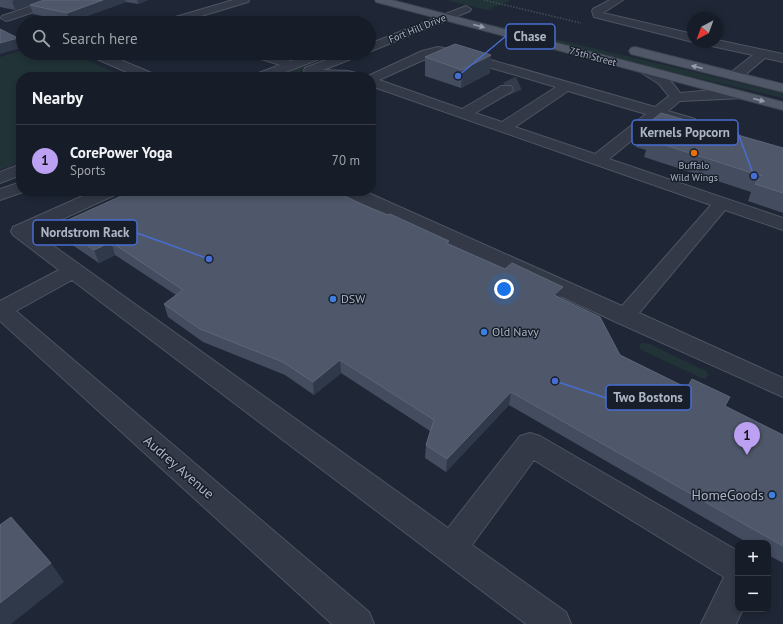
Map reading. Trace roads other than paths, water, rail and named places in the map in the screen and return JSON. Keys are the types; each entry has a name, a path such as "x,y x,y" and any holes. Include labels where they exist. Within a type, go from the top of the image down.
{"main road":[{"name":"75th Street","path":"380,0 783,106"},
{"path":"448,5 472,11"},
{"name":"75th Street","path":"620,48 783,88"}],"street":[{"path":"3,18 60,0"},
{"path":"193,16 244,0"},
{"path":"618,0 597,11 598,14 610,19 687,37"},
{"name":"Fort Hill Drive","path":"410,20 448,5"},
{"name":"Fort Hill Drive","path":"376,45 446,17 472,11"},
{"path":"3,18 16,22"},
{"path":"723,34 783,47"},
{"path":"723,45 783,58"},
{"path":"376,85 426,54 438,51 452,53 524,79 567,86 702,126"},
{"path":"735,76 762,54"},
{"path":"110,60 138,72"},
{"path":"271,60 296,72 336,60"},
{"path":"296,72 313,60"},
{"path":"343,60 343,66 348,72"},
{"path":"647,70 664,81 676,97"},
{"path":"503,128 567,86"},
{"path":"376,87 463,114 783,224"},
{"path":"463,114 506,89"},
{"path":"598,160 676,97 714,94 740,95"},
{"path":"0,178 16,172"},
{"path":"0,196 16,189"},
{"path":"98,196 20,231 451,548 545,621"},
{"path":"361,196 624,317 783,388"},
{"path":"624,317 722,203"},
{"path":"0,310 73,271"},
{"name":"Audrey Avenue","path":"0,310 357,624"},
{"path":"451,548 530,444 735,566"},
{"path":"718,624 735,590"}],"tunnel":[{"path":"506,89 519,83"}],"place":[{"name":"Chase","path":"458,76"},
{"name":"Buffalo Wild Wings","path":"694,153"},
{"name":"Kernels Popcorn","path":"754,176"},
{"name":"Nordstrom Rack","path":"209,259"},
{"name":"DSW","path":"333,299"},
{"name":"Old Navy","path":"484,332"},
{"name":"Two Bostons","path":"555,381"},
{"name":"CorePower Yoga","path":"747,455"},
{"name":"HomeGoods","path":"772,495"}]}
